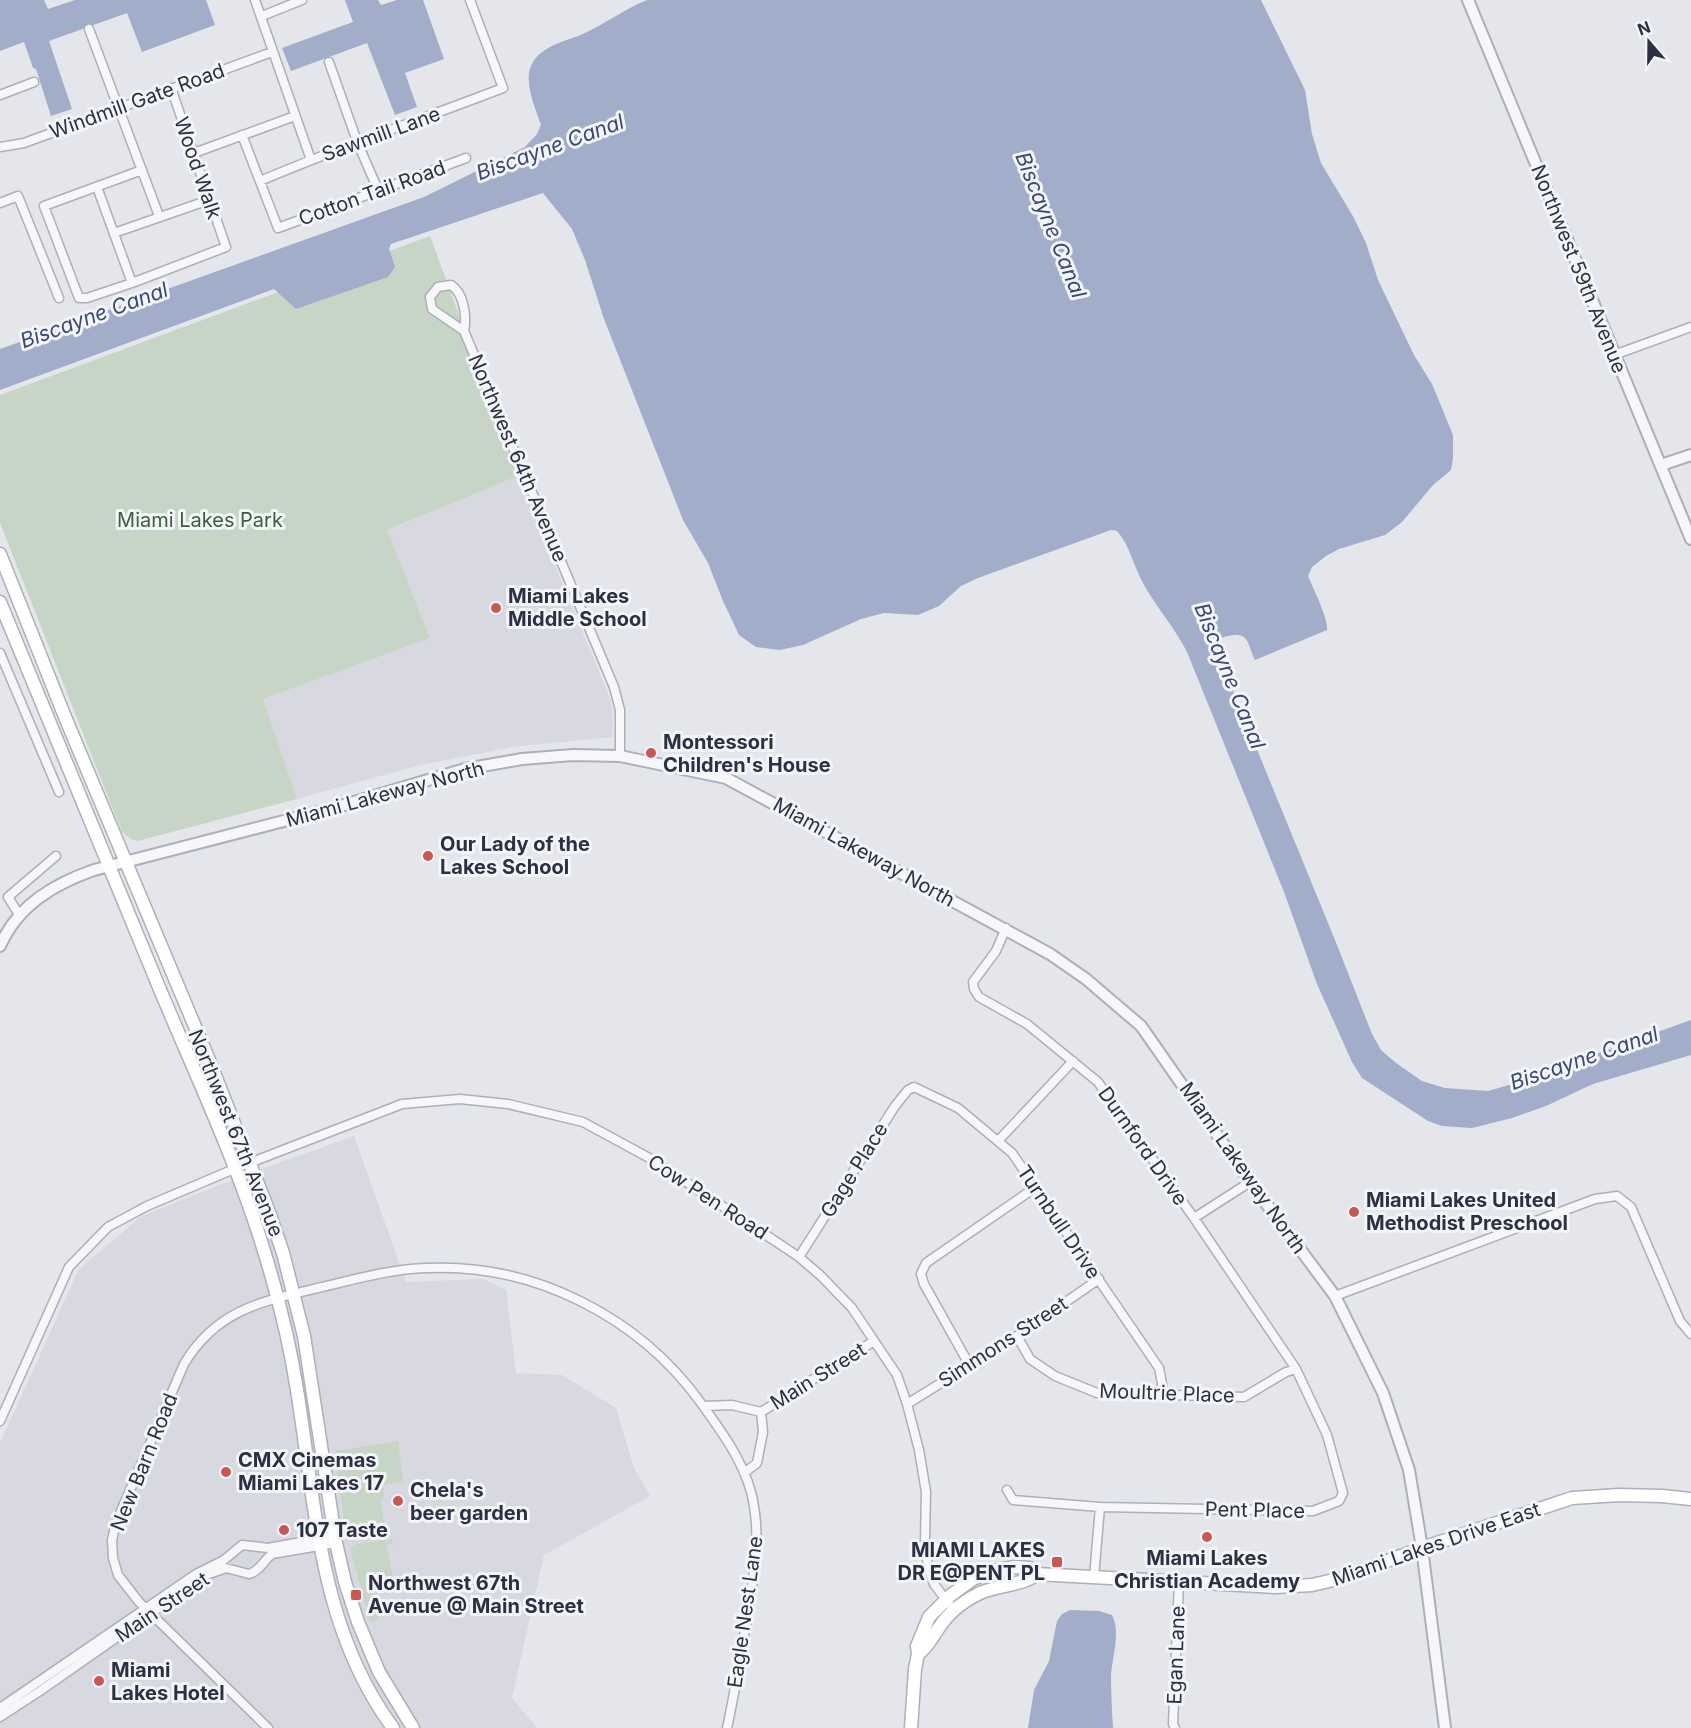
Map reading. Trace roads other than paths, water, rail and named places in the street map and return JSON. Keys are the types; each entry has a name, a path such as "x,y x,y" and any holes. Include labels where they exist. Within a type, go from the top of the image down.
{"main road":[{"name":"Northwest 67th Avenue","path":"0,554 250,1163 279,1242 294,1293 315,1394 335,1540 345,1582 358,1622 379,1672 413,1728"},
{"name":"Northwest 67th Avenue","path":"0,602 259,1234 278,1297 297,1390 320,1542 335,1609 349,1647 374,1697 393,1728"},
{"path":"36,691 52,684"},
{"name":"Miami Lakes Drive East","path":"911,1728 918,1654 928,1647 949,1604 973,1579 993,1571 1030,1568 1036,1575 1275,1587 1312,1585 1342,1578 1422,1548 1572,1498 1619,1495 1691,1499"}],"street":[{"path":"255,0 311,159"},
{"path":"261,16 302,0"},
{"name":"Sawmill Lane","path":"260,181 311,159 358,144 502,88 470,0"},
{"name":"Northwest 59th Avenue","path":"1468,0 1691,539"},
{"path":"89,29 159,216"},
{"name":"Windmill Gate Road","path":"0,147 24,142 272,52"},
{"path":"329,62 358,144 379,192"},
{"path":"0,95 34,82"},
{"name":"Wood Walk","path":"132,284 226,247 171,88"},
{"path":"194,153 295,116"},
{"path":"242,135 260,181"},
{"name":"Cotton Tail Road","path":"260,181 278,228 466,158"},
{"path":"97,187 132,284 87,298 79,298 44,206 142,170"},
{"path":"0,203 18,196 59,298"},
{"path":"114,233 209,200"},
{"name":"Northwest 64th Avenue","path":"464,331 432,309 430,297 438,287 451,285 458,291 465,324 464,331 614,687 620,710 620,756"},
{"path":"1614,355 1691,327"},
{"path":"1662,465 1691,455"},
{"path":"0,653 59,792"},
{"name":"Miami Lakeway North","path":"0,946 6,933 42,894 67,880 126,862 334,808 465,769 522,759 573,755 620,756 726,778 1006,928 1086,979 1141,1026 1250,1182 1335,1296 1383,1393 1409,1470 1422,1548 1445,1728"},
{"path":"20,916 8,897 56,856"},
{"name":"Durnford Drive","path":"1006,928 996,951 973,982 979,997 1027,1024 1098,1082 1296,1369"},
{"path":"998,1141 1073,1061"},
{"name":"Turnbull Drive","path":"914,1088 957,1108 1012,1153 1159,1368 1164,1394"},
{"name":"Gage Place","path":"799,1257 895,1106 908,1090 914,1088"},
{"name":"Cow Pen Road","path":"0,1421 69,1267 108,1227 147,1206 234,1169 402,1104 460,1099 508,1104 583,1122 653,1160 799,1257 852,1308 897,1375 907,1404 920,1450 926,1492 925,1540 928,1568 934,1584 949,1604"},
{"name":"Durnford Drive","path":"1194,1218 1250,1182"},
{"path":"970,1366 924,1284 921,1274 926,1263 1036,1187"},
{"path":"1335,1296 1595,1198 1617,1196 1631,1207 1680,1321 1691,1334"},
{"name":"Eagle Nest Lane","path":"278,1297 388,1272 426,1268 488,1271 558,1291 617,1322 667,1361 704,1406 728,1441 744,1473 757,1520 755,1572 727,1728"},
{"name":"Simmons Street","path":"907,1404 1017,1336 1099,1279"},
{"name":"New Barn Road","path":"268,1728 148,1611 118,1575 113,1558 112,1540 123,1505 181,1371 193,1351 209,1332 232,1314 278,1297"},
{"name":"Moultrie Place","path":"1017,1336 1030,1359 1038,1365 1055,1376 1097,1393 1244,1397 1286,1372 1296,1369"},
{"name":"Main Street","path":"704,1406 732,1405 761,1412 874,1341"},
{"name":"Pent Place","path":"1006,1490 1013,1500 1100,1507 1313,1511 1339,1501 1343,1493 1327,1435 1296,1369"},
{"name":"Main Street","path":"744,1473 757,1463 764,1432 761,1412"},
{"path":"1094,1577 1100,1507"},
{"name":"Main Street","path":"0,1717 19,1706 196,1574 230,1556 242,1545 268,1548 335,1540"},
{"name":"Main Street","path":"0,1708 206,1575 226,1568 249,1574 258,1570 264,1560 272,1554 320,1542"},
{"name":"Egan Lane","path":"1176,1728 1173,1724 1179,1581"}],"water":[{"path":"0,0 44,0 48,9 75,0 206,0 215,25 142,52 127,13 49,41 72,109 51,116 36,69 33,68 24,42 0,51"},
{"path":"345,0 378,0 381,5 397,0 423,0 444,59 405,73 417,107 395,115 367,43 291,71 282,48 353,22"},
{"name":"Biscayne Canal","path":"647,0 1261,0 1305,90 1312,134 1321,163 1354,218 1366,243 1378,280 1414,355 1432,384 1453,435 1451,470 1433,485 1402,522 1385,535 1339,549 1312,567 1308,576 1323,612 1327,630 1255,660 1246,639 1239,635 1220,639 1218,646 1222,664 1372,1034 1381,1050 1422,1081 1445,1088 1488,1091 1691,1020 1691,1055 1593,1084 1546,1106 1512,1118 1472,1128 1442,1126 1428,1121 1362,1078 1352,1062 1317,984 1284,892 1187,652 1144,585 1117,531 1111,530 978,578 961,586 939,606 918,615 884,613 861,619 803,645 780,650 756,647 739,635 708,563 683,520 604,319 585,260 572,229 543,193 391,244 389,249 395,267 388,277 296,309 274,289 0,390 0,349 424,197 525,147 537,134 541,125 530,90 530,70 534,61 542,52 554,45 585,33"},
{"path":"1070,1610 1099,1611 1112,1615 1115,1622 1116,1637 1111,1676 1113,1728 1028,1728 1034,1690 1049,1661 1057,1621 1062,1614"}],"place":[{"name":"Miami Lakes Middle School","path":"496,608"},
{"name":"Montessori Children's House","path":"651,753"},
{"name":"Our Lady of the Lakes School","path":"428,856"},
{"name":"Miami Lakes United Methodist Preschool","path":"1354,1212"},
{"name":"CMX Cinemas Miami Lakes 17","path":"226,1472"},
{"name":"Chela's beer garden","path":"398,1501"},
{"name":"107 Taste","path":"284,1530"},
{"name":"Miami Lakes Christian Academy","path":"1207,1537"},
{"name":"MIAMI LAKES DR E@PENT PL","path":"1057,1562"},
{"name":"Northwest 67th Avenue @ Main Street","path":"356,1595"},
{"name":"Miami Lakes Hotel","path":"99,1681"}],"park label":[{"name":"Miami Lakes Park","path":"200,520"}]}
